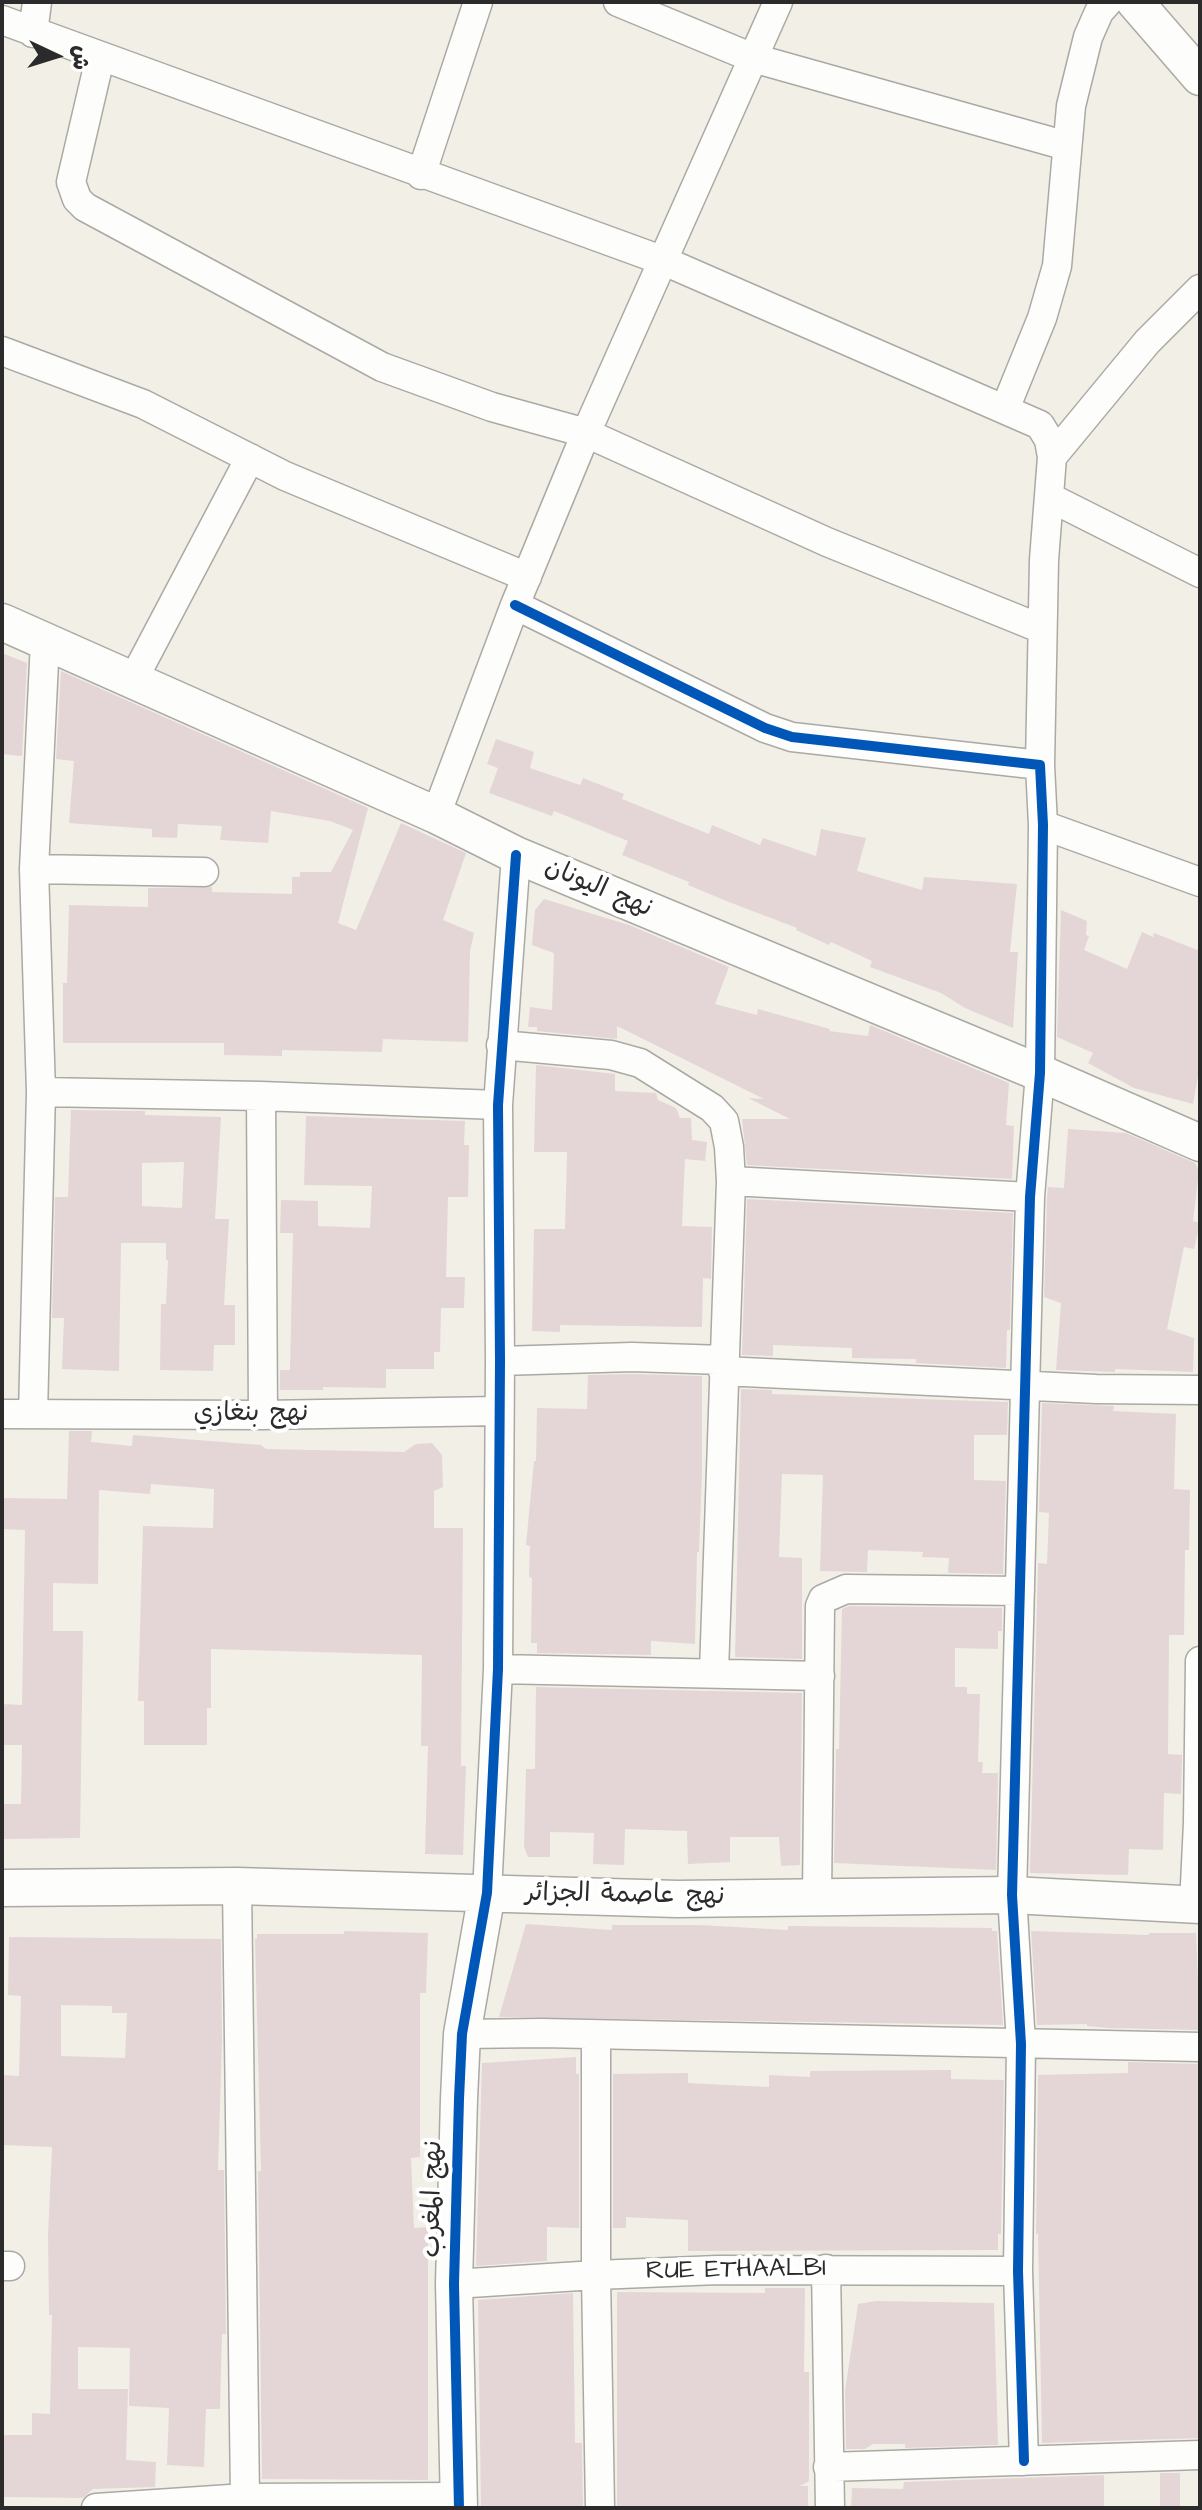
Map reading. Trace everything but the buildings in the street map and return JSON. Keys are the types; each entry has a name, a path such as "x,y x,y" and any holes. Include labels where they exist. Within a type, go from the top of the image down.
{"street":[{"path":"33,33 37,2"},
{"path":"421,175 478,2"},
{"path":"618,2 753,58 1067,146"},
{"path":"436,815 515,605 586,433 778,2"},
{"path":"1005,409 1042,318 1057,266 1071,106 1088,37 1099,12 1108,2"},
{"path":"1135,2 1198,70"},
{"path":"2,20 664,261 1040,425 1049,440 1052,457 1042,629 1040,765 1043,825 1040,1073 1030,1197 1012,1895 1021,2044 1018,2271 1024,2461"},
{"path":"100,58 71,182 77,199 85,207 382,367 492,407 586,433 827,542 1042,629"},
{"path":"1052,457 1147,342 1200,289"},
{"path":"2,351 143,404 285,476 527,577"},
{"path":"133,680 250,458"},
{"path":"1049,497 1200,573"},
{"path":"515,605 765,728 792,737 1040,765"},
{"name":"نهج اليونان","path":"2,622 436,815 516,855 1200,1142"},
{"path":"33,1414 41,1092 34,869 45,641"},
{"path":"1043,825 1200,882"},
{"path":"487,1893 498,1669 498,1105 516,855"},
{"path":"34,869 204,872"},
{"path":"501,1045 611,1055 640,1063 712,1108 724,1121 731,1181 714,1672"},
{"path":"41,1092 498,1105"},
{"path":"261,1096 263,1415"},
{"path":"731,1181 1030,1197"},
{"path":"500,1361 632,1357 723,1366 1096,1389 1200,1390"},
{"name":"نهج بنغازي","path":"2,1414 263,1415 499,1411"},
{"path":"817,1898 820,1606 823,1599 846,1589 1020,1591"},
{"path":"1197,1905 1200,1661"},
{"path":"498,1669 820,1676"},
{"path":"237,1886 245,2498"},
{"name":"نهج عاصمة الجزائر","path":"2,1888 237,1886 677,1899 1012,1895 1197,1905"},
{"name":"نهج المغرب","path":"458,2502 454,2284 462,2034 487,1893"},
{"path":"462,2034 542,2033 1200,2047"},
{"path":"596,2036 600,2508"},
{"path":"826,2269 830,2508"},
{"name":"RUE ETHAALBI","path":"454,2284 596,2275 826,2269 1018,2271"},
{"path":"828,2467 1200,2455"},
{"path":"96,2508 245,2498 458,2502"}],"cycle path":[{"path":"515,605 765,728 792,737 1040,765 1043,825 1040,1073 1030,1197 1012,1895 1021,2044 1018,2271 1024,2461"},
{"path":"459,2508 454,2284 459,2099 462,2034 487,1893 498,1669 498,1105 516,855"}]}
